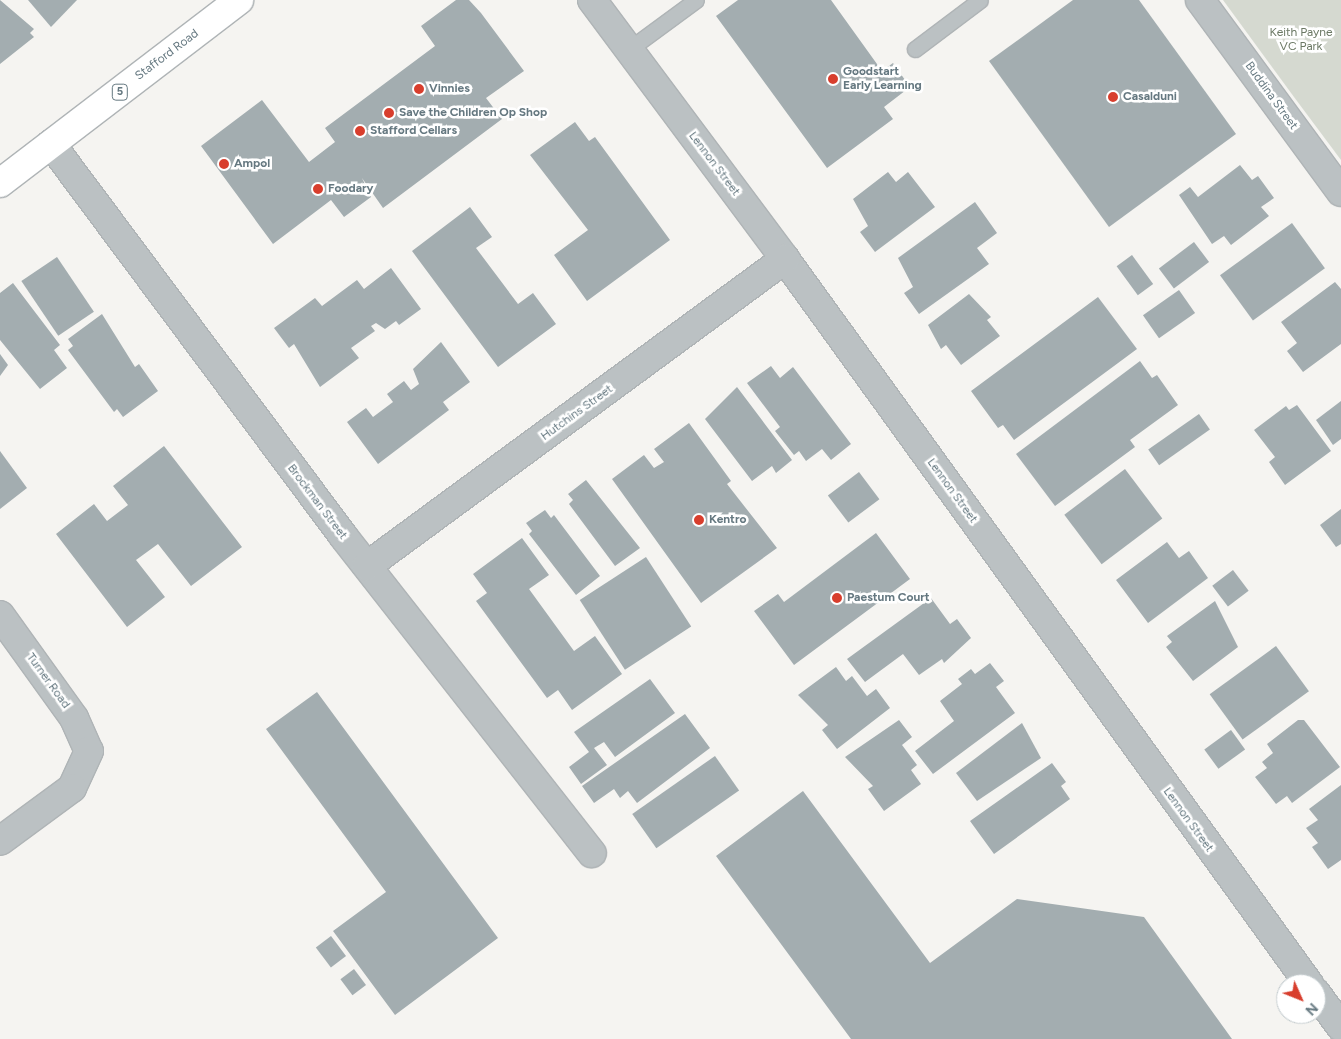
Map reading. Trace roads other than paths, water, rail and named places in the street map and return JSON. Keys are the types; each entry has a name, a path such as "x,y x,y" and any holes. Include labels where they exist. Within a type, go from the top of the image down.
{"highway":[{"name":"Stafford Road","path":"0,183 239,0"}],"street":[{"name":"Lennon Street","path":"592,0 785,259 1302,974"},
{"name":"Buddina Street","path":"1200,0 1341,192"},
{"name":"Brockman Street","path":"51,144 368,566 592,853"},
{"name":"Hutchins Street","path":"368,566 785,259"},
{"name":"Turner Road","path":"0,615 74,718 89,751 72,788 0,841"},
{"path":"1326,1007 1341,1027"}],"lane":[{"path":"628,50 696,0"},
{"path":"915,49 980,0"}],"place":[{"name":"Goodstart Early Learning","path":"833,79"},
{"name":"Vinnies","path":"419,89"},
{"name":"Casalduni","path":"1113,97"},
{"name":"Save the Children Op Shop","path":"389,113"},
{"name":"Stafford Cellars","path":"360,131"},
{"name":"Ampol","path":"224,164"},
{"name":"Foodary","path":"318,189"},
{"name":"Kentro","path":"699,520"},
{"name":"Paestum Court","path":"837,598"}],"park label":[{"name":"Keith Payne VC Park","path":"1301,40"}]}
